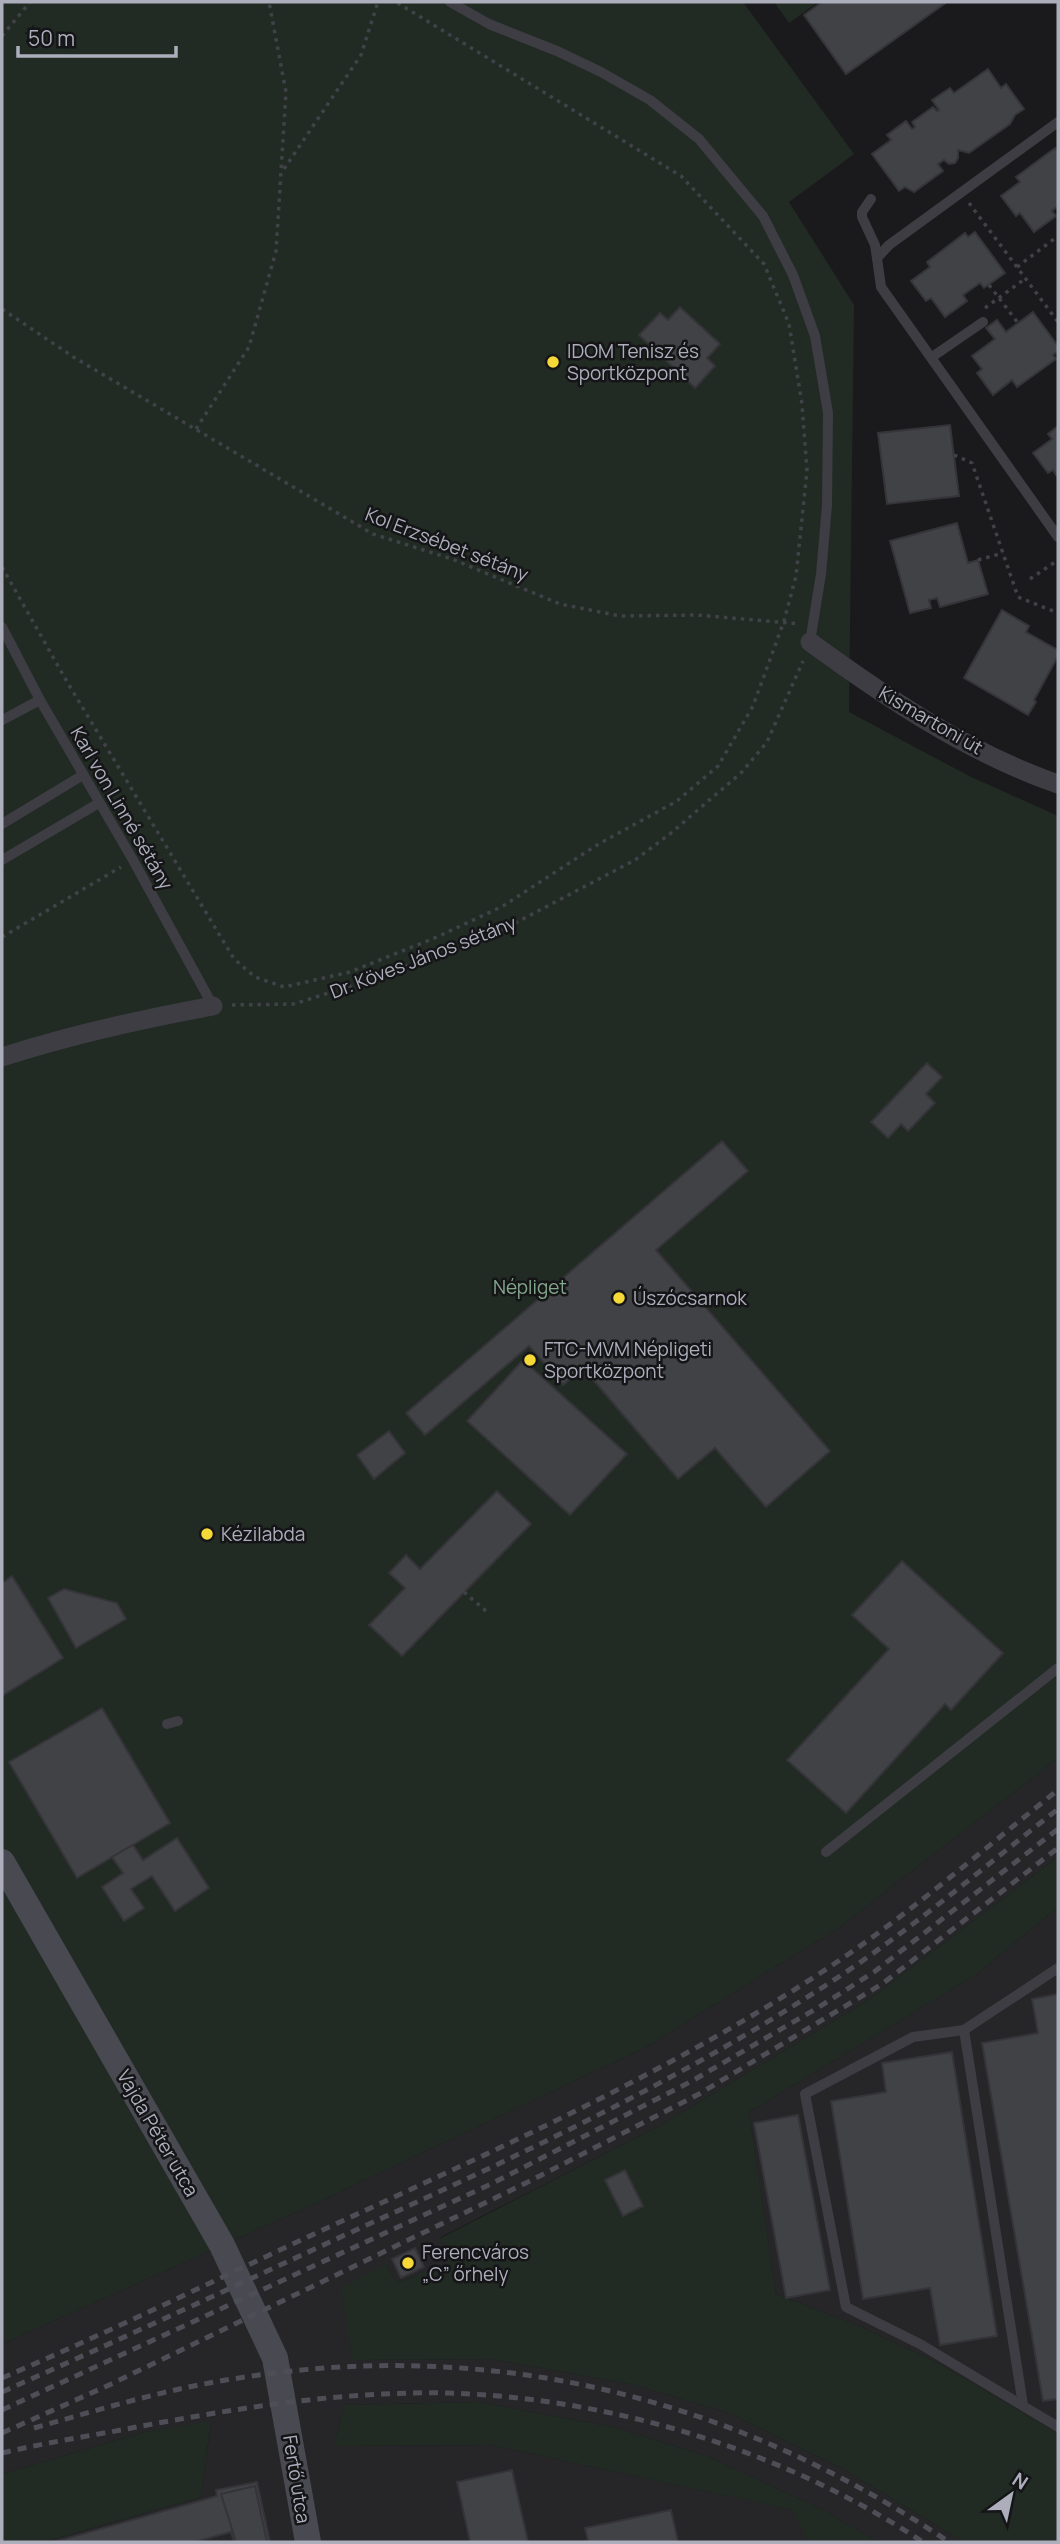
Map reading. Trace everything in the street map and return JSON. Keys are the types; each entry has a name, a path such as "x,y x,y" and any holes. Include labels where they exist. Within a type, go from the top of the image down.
{"street":[{"name":"Kismartoni út","path":"811,634 897,704 1021,771 1058,784"},
{"path":"2,1057 162,1015 213,1006"},
{"name":"Vajda Péter utca","path":"2,1861 222,2245 275,2358 287,2416"},
{"name":"Fertő utca","path":"287,2416 308,2542"}],"lane":[{"path":"450,2 489,24 601,72 650,100 699,139 762,216 793,275 815,335 828,413 827,505 821,574 811,634"},
{"path":"877,258 889,245 1058,122"},
{"path":"871,199 862,212 862,217 875,244 881,287 1057,533"},
{"path":"932,358 983,322"},
{"name":"Karl von Linné sétány","path":"2,626 5,639 133,860 213,1006"},
{"path":"2,720 40,700"},
{"path":"2,824 83,775"},
{"path":"2,860 99,803"},
{"path":"826,1852 1058,1668"},
{"path":"167,1724 178,1721"},
{"path":"1058,1968 964,2030 913,2037 805,2094 846,2307 920,2344 1058,2427"},
{"path":"964,2030 1023,2405"}],"path":[{"path":"2,36 30,2"},
{"path":"196,429 249,347 276,251 286,92 269,2"},
{"path":"282,171 361,55 378,2"},
{"path":"2,567 66,680 234,959 255,977 284,987 350,972 437,937 503,906 597,845 677,801 718,766 753,706 784,621 796,576 807,471 802,404 789,324 764,264 681,176 396,2"},
{"path":"961,193 1058,322"},
{"path":"1017,267 1058,236"},
{"path":"1049,242 1058,243"},
{"path":"989,285 1018,323"},
{"name":"Kol Erzsébet sétány","path":"2,309 75,358 373,534 452,559 560,604 620,616 697,615 784,621 811,634"},
{"path":"954,455 972,463 1018,597 1058,612"},
{"path":"978,560 1003,553"},
{"path":"1030,579 1058,560"},
{"name":"Dr. Köves János sétány","path":"213,1006 294,1004 363,982 502,930 635,860 741,773 767,742 788,699 811,634"},
{"path":"2,937 133,860"},
{"path":"464,1592 485,1612"}],"shaded area":[{"path":"1058,1758 1058,1857 870,1999 659,2126 441,2237 450,2264 397,2283 386,2264 352,2360 492,2359 630,2384 729,2413 845,2470 964,2542 878,2542 823,2510 707,2456 613,2427 478,2402 344,2405 334,2446 491,2445 794,2510 808,2542 43,2542 201,2497 211,2422 145,2432 2,2474 2,2344 310,2206 646,2047 837,1929"},
{"path":"1058,1907 1058,2433 938,2363 857,2325 776,2294 749,2112 977,1974"}],"green space":[{"name":"Népliget","path":"2,2 743,2 854,154 789,202 854,305 849,712 969,776 1058,816 1058,1758 837,1929 646,2047 310,2206 2,2344"},
{"path":"774,2 818,2 789,23"},
{"path":"1058,1857 1058,1907 977,1974 749,2112 776,2294 857,2325 938,2363 1058,2433 1058,2542 964,2542 845,2470 729,2413 630,2384 492,2359 352,2360 341,2288 386,2264 397,2283 449,2264 441,2238 659,2126 870,1999"},
{"path":"478,2402 613,2427 707,2456 823,2510 878,2542 808,2542 793,2510 491,2445 334,2446 344,2405"},
{"path":"211,2421 201,2497 43,2542 2,2542 2,2474 145,2432"}],"building":[{"path":"822,2 947,2 846,74 804,15"},
{"path":"988,69 1001,88 1006,84 1024,109 1015,115 1010,124 969,153 958,150 955,163 949,164 944,160 938,164 943,171 914,192 905,187 899,191 872,154 891,140 887,135 906,121 912,129 915,127 912,122 933,107 939,110 932,100 950,88 954,93"},
{"path":"1055,148 1058,151 1058,206 1052,211 1056,216 1034,232 1020,213 1016,216 1001,196 1020,182 1016,177"},
{"path":"975,232 1005,273 984,288 980,283 963,295 967,301 945,317 931,298 926,301 911,281 930,267 927,262 965,233 968,237"},
{"path":"680,307 720,344 707,358 715,366 695,388 639,335 660,313 668,320"},
{"path":"1033,312 1058,346 1058,351 1053,355 1056,359 1017,387 1012,380 993,395 977,373 982,369 972,356 995,339 986,328 997,320 1006,332"},
{"path":"950,425 959,496 887,504 878,433"},
{"path":"1058,426 1058,478 1053,470 1048,473 1033,453 1052,439 1048,434"},
{"path":"957,523 968,563 978,560 988,594 940,607 937,598 929,600 931,608 910,613 890,541"},
{"path":"1002,610 1029,626 1026,632 1058,650 1058,656 1028,715 964,678"},
{"path":"927,1063 942,1077 926,1094 935,1103 908,1131 901,1124 888,1138 871,1122"},
{"name":"Úszócsarnok","path":"722,1141 748,1171 656,1250 830,1451 766,1507 715,1448 678,1479 583,1368 563,1385 529,1346 425,1435 406,1413"},
{"path":"523,1360 627,1454 570,1515 467,1421"},
{"path":"389,1431 405,1453 374,1479 357,1455"},
{"path":"497,1491 531,1524 402,1656 369,1625 405,1588 389,1573 406,1555 420,1569"},
{"path":"902,1561 1003,1653 951,1710 945,1704 846,1813 787,1760 889,1649 852,1615"},
{"path":"12,1576 63,1658 2,1696 2,1583"},
{"path":"64,1589 117,1603 126,1619 76,1648 48,1598"},
{"path":"102,1708 170,1823 77,1878 9,1762"},
{"path":"177,1838 209,1888 175,1911 152,1876 131,1889 144,1908 124,1921 102,1887 123,1873 112,1857 133,1845 143,1860"},
{"path":"1058,1994 1058,2399 1043,2401 982,2043 1038,2033 1032,1999"},
{"path":"952,2052 997,2336 940,2345 930,2288 863,2299 831,2101 886,2092 882,2063"},
{"path":"798,2115 830,2290 786,2298 754,2123"},
{"path":"625,2170 643,2206 623,2216 605,2180"},
{"name":"Ferencváros „C” őrhely","path":"415,2248 424,2267 401,2278 392,2259"},
{"path":"512,2470 528,2542 470,2542 457,2482"},
{"path":"257,2482 270,2542 234,2542 231,2532 195,2542 54,2542 217,2496 216,2490"},
{"path":"255,2486 267,2542 236,2542 221,2494"},
{"path":"671,2510 678,2542 581,2542 588,2541 585,2528"}],"railway":[{"path":"2,2378 514,2141 711,2039 775,2002 866,1942 1058,1790"},
{"path":"2,2392 466,2179 587,2121 705,2058 851,1969 1058,1809"},
{"path":"2,2410 491,2184 692,2081 874,1972 1058,1829"},
{"path":"2,2433 107,2386 530,2181 699,2094 882,1984 1058,1848"},
{"path":"34,2428 187,2387 335,2367 428,2366 520,2374 610,2391 698,2416 784,2450 868,2492 949,2542"},
{"path":"2,2453 180,2419 294,2402 409,2393 510,2397 634,2418 696,2435 756,2456 814,2481 923,2542"}],"place":[{"name":"IDOM Tenisz és Sportközpont","path":"553,362"},
{"name":"Úszócsarnok","path":"619,1298"},
{"name":"FTC-MVM Népligeti Sportközpont","path":"530,1360"},
{"name":"Kézilabda","path":"207,1534"},
{"name":"Ferencváros „C” őrhely","path":"408,2263"}]}
